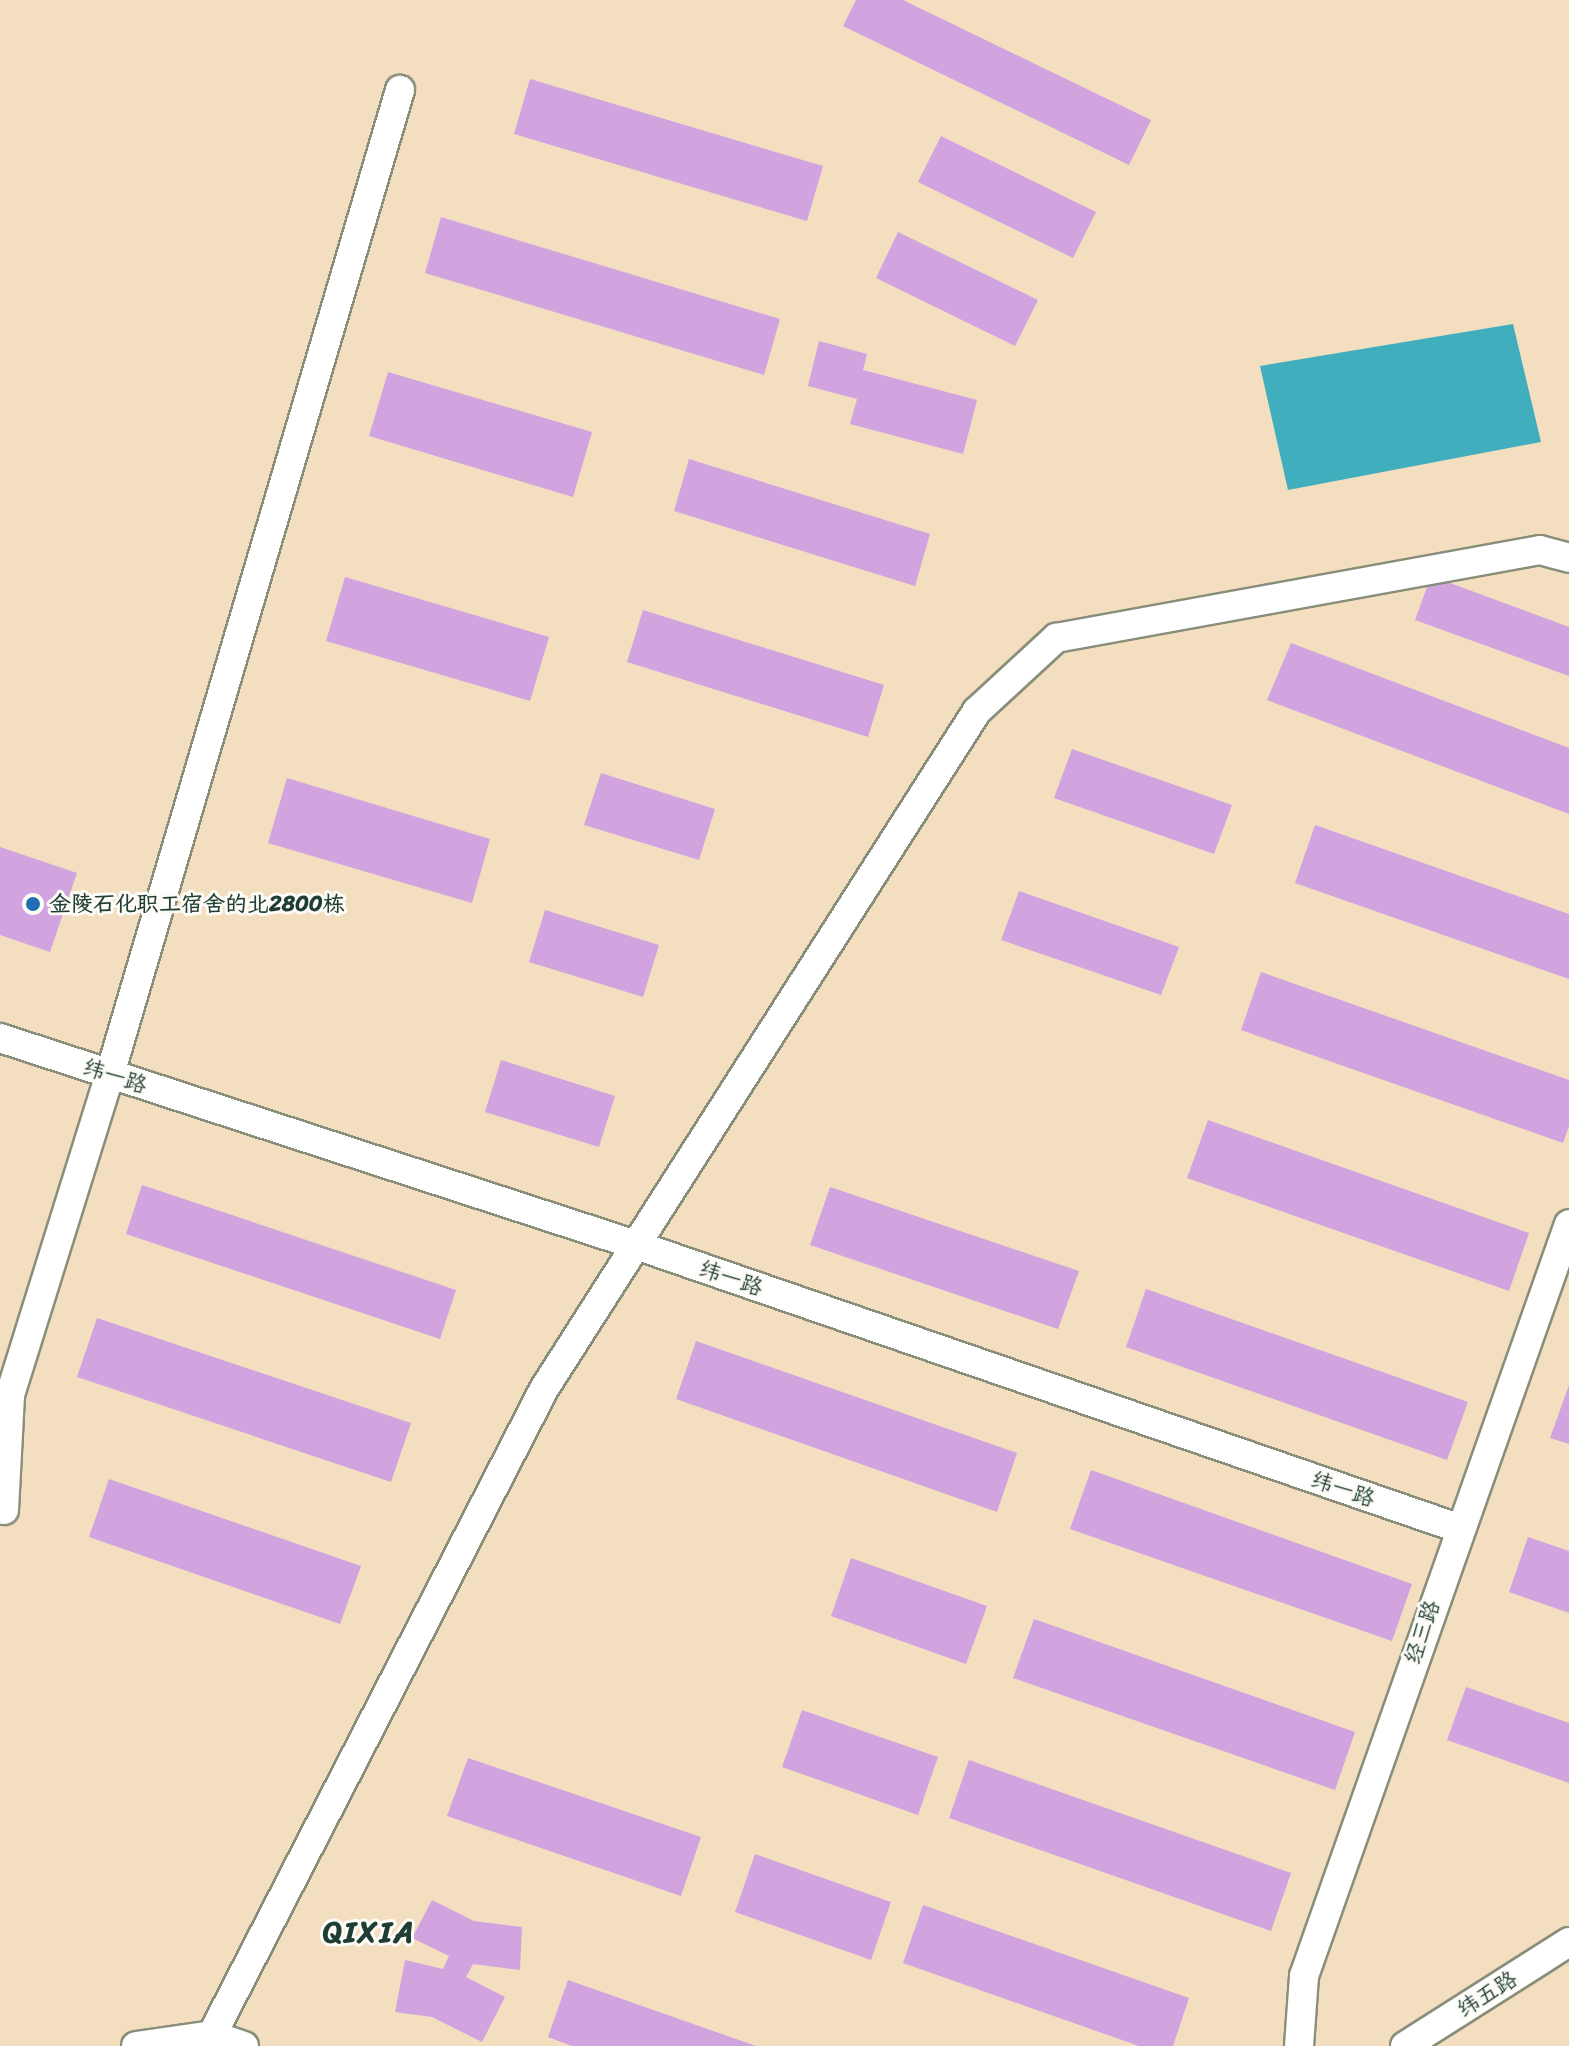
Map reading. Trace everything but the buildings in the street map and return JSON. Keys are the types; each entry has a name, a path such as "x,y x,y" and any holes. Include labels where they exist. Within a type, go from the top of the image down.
{"street":[{"path":"4,1510 10,1395 110,1074 400,90"},
{"path":"209,2040 544,1389 977,711 1056,638 1540,550 1569,558"},
{"name":"纬一路","path":"0,1038 636,1245 1458,1528"},
{"name":"经三路","path":"1299,2046 1304,1976 1458,1528 1569,1224"},
{"name":"纬五路","path":"1405,2046 1569,1942"},
{"path":"136,2046 209,2040 244,2046"}],"water":[{"path":"1513,324 1541,442 1288,490 1260,366"}],"place":[{"name":"金陵石化职工宿舍的北2800栋","path":"33,904"}],"district":[{"name":"QIXIA","path":"369,1932"}]}
